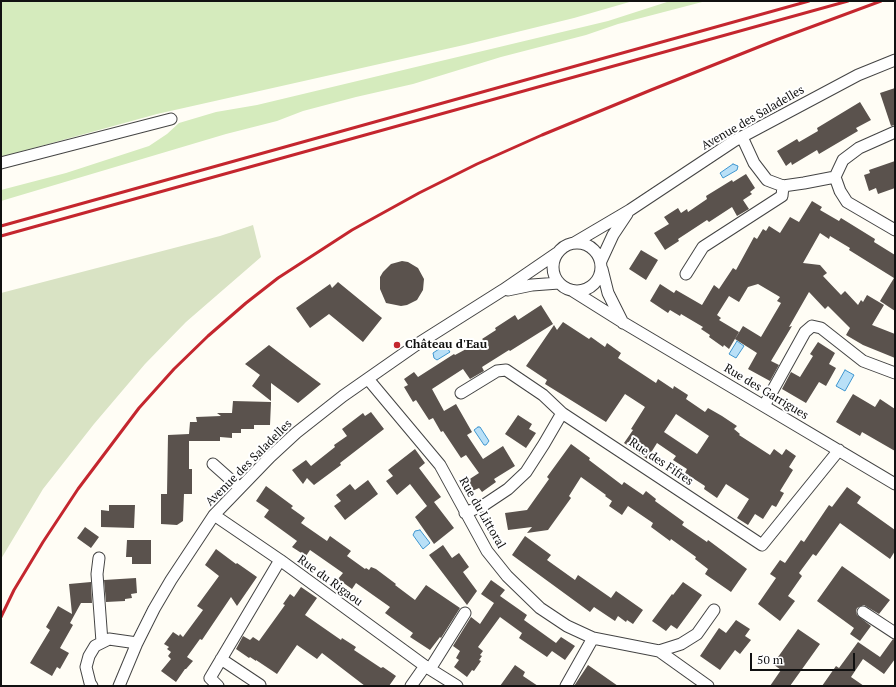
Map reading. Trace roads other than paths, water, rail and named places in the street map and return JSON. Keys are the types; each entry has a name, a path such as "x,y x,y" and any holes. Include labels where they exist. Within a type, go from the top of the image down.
{"street":[{"name":"Avenue des Saladelles","path":"574,242 630,210 734,141 858,75 895,60"},
{"path":"1,163 171,119"},
{"path":"895,132 859,148 843,160 835,177 840,191 847,202 895,230"},
{"path":"742,137 754,163 768,180 783,186 835,177"},
{"path":"686,274 703,247 782,196 783,186"},
{"name":"Avenue des Saladelles","path":"601,265 612,235 630,210"},
{"path":"601,265 599,277 595,284 581,291 573,291 565,288 554,276 552,268 553,260 562,247 574,242 586,244 593,248 598,254 601,265 608,293 624,323"},
{"name":"Avenue des Saladelles","path":"119,686 137,643 171,580 214,515 270,457 296,433 343,396 416,345 503,290 557,253"},
{"name":"Avenue des Saladelles","path":"503,290 532,285 559,283"},
{"name":"Rue des Garrigues","path":"573,291 624,323 895,484"},
{"path":"764,406 805,332 812,326 821,328 863,361 895,373"},
{"path":"461,393 497,371 506,370 543,395 562,413 526,472 508,489 484,505 465,513"},
{"name":"Rue du Littoral","path":"368,379 440,465 487,551 507,576 540,608 567,626 593,638 659,651 708,686"},
{"name":"Rue des Fifres","path":"562,413 762,545 839,450"},
{"path":"213,464 240,488"},
{"name":"Rue du Rigaou","path":"214,515 280,560 427,668 457,686"},
{"path":"99,558 97,574 102,642"},
{"path":"218,686 210,678 280,560"},
{"name":"Rue du Littoral","path":"659,651 681,644 697,634 714,610"},
{"path":"863,612 895,633"},
{"path":"411,686 427,668 465,613"},
{"path":"566,686 593,638"},
{"path":"92,686 86,667 89,656 95,646 109,639 137,643"},
{"path":"221,659 260,685 259,686"}],"water":[{"path":"733,164 738,166 737,170 723,178 720,173"},
{"path":"737,341 744,346 736,358 729,354"},
{"path":"445,345 450,352 437,360 434,358 433,353"},
{"path":"845,370 854,375 845,391 836,386"},
{"path":"480,427 489,441 486,445 484,445 474,430"},
{"path":"420,530 430,543 423,549 413,535 415,531"}],"railway":[{"path":"1,226 809,1"},
{"path":"1,236 848,1"},
{"path":"1,617 14,590 43,542 78,489 139,408 174,369 208,336 278,278 352,230 419,193 477,164 542,135 651,90 776,40 881,1"}],"place":[{"name":"Château d'Eau","path":"397,345"}]}
